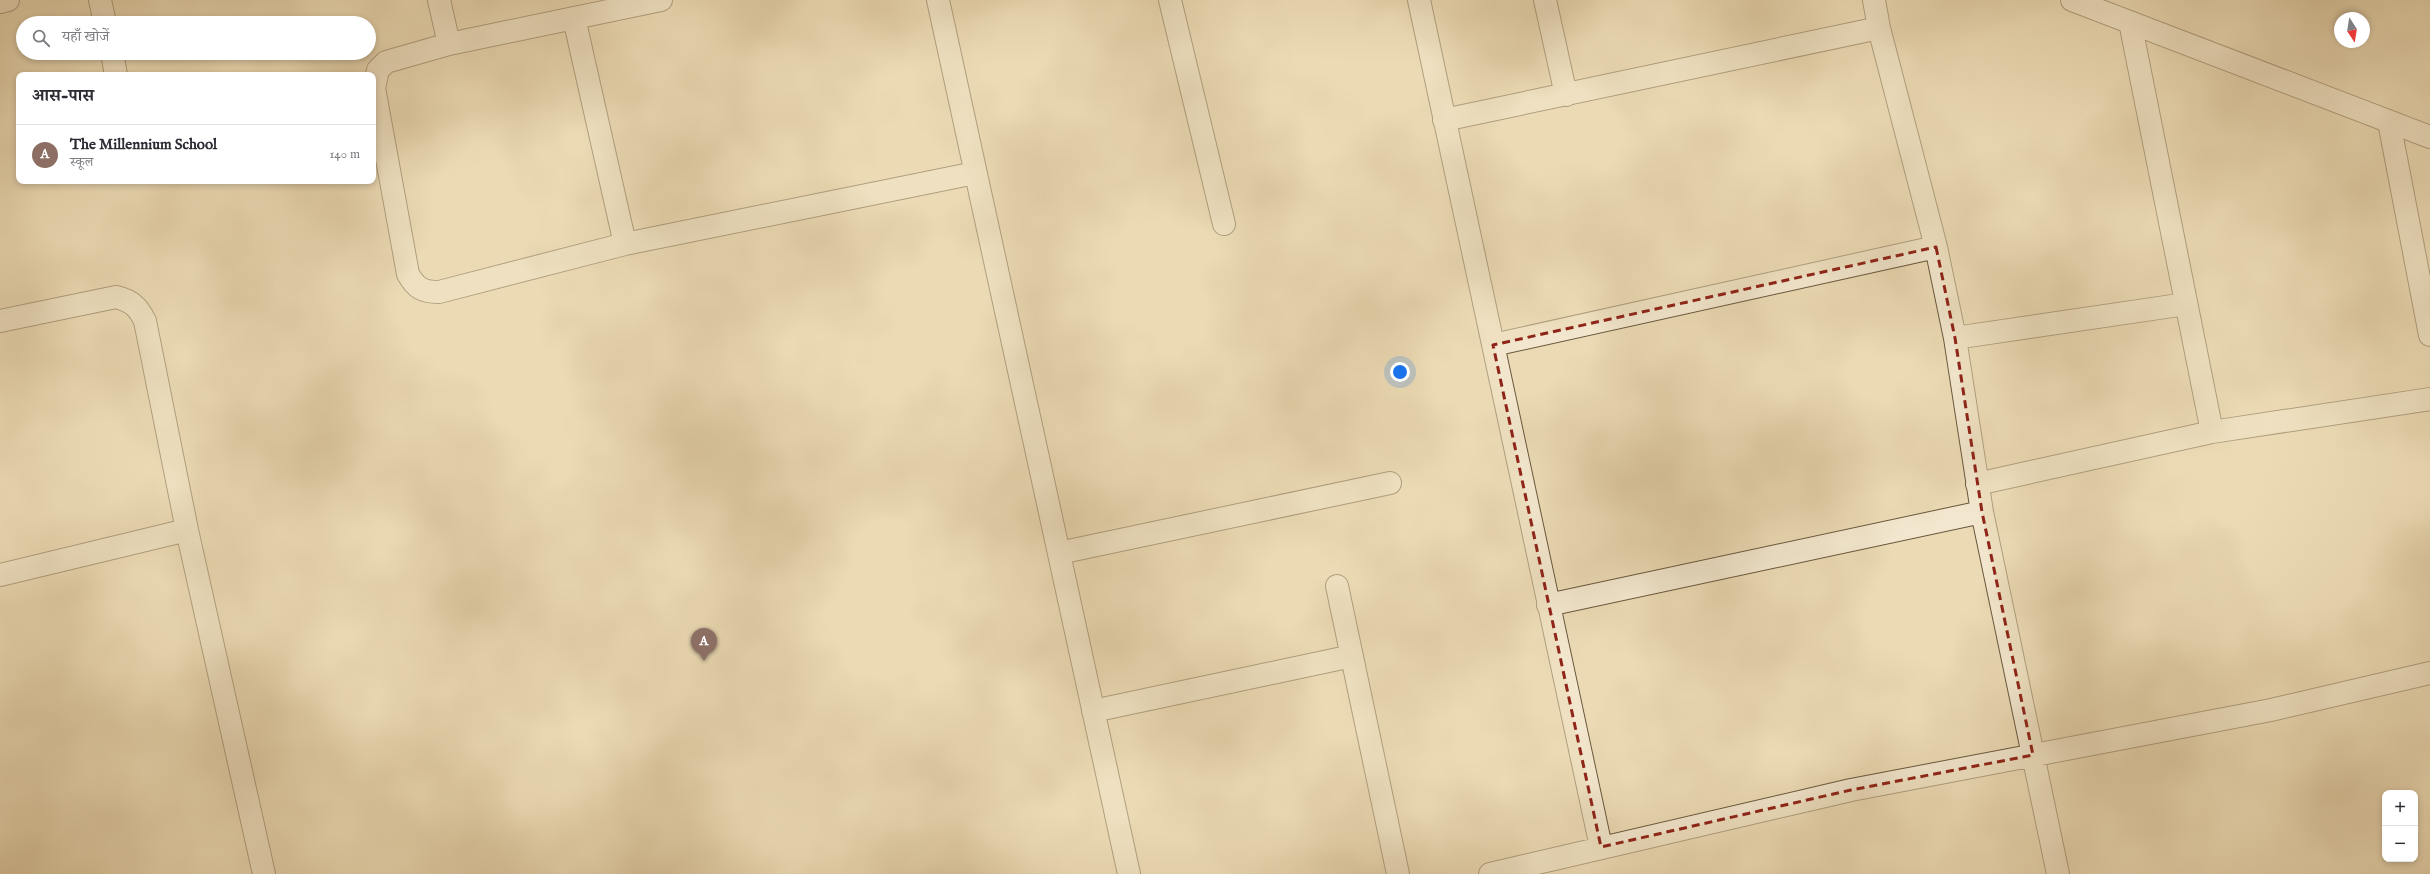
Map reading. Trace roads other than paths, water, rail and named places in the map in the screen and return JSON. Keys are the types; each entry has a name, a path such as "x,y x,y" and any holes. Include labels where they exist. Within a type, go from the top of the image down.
{"street":[{"path":"0,2 8,0"},
{"path":"100,0 103,16"},
{"path":"439,0 449,44"},
{"path":"376,75 378,70 386,62 449,44 662,0"},
{"path":"938,0 1129,874"},
{"path":"1170,0 1224,224"},
{"path":"1419,0 1601,847"},
{"path":"1545,0 1566,95"},
{"path":"1874,0 1879,28 1936,247 1955,338 1982,512 2058,874"},
{"path":"2072,0 2430,137"},
{"path":"574,18 625,244"},
{"path":"2130,22 2212,432"},
{"path":"1444,120 1879,28"},
{"path":"113,60 115,72"},
{"path":"376,99 408,274 415,286 425,292 439,292 625,244 975,173"},
{"path":"2389,122 2430,336"},
{"path":"1493,345 1936,247"},
{"path":"0,321 116,297 132,302 145,321 187,530 264,874"},
{"path":"1955,338 2186,304"},
{"path":"1977,484 2212,432 2430,399"},
{"path":"1059,553 1390,483"},
{"path":"1548,605 1982,512"},
{"path":"0,575 187,530"},
{"path":"1338,586 1398,874"},
{"path":"1093,711 1352,656"},
{"path":"1490,874 1851,790 2271,710 2430,673"}],"place":[{"name":"The Millennium School","path":"704,661"}]}
